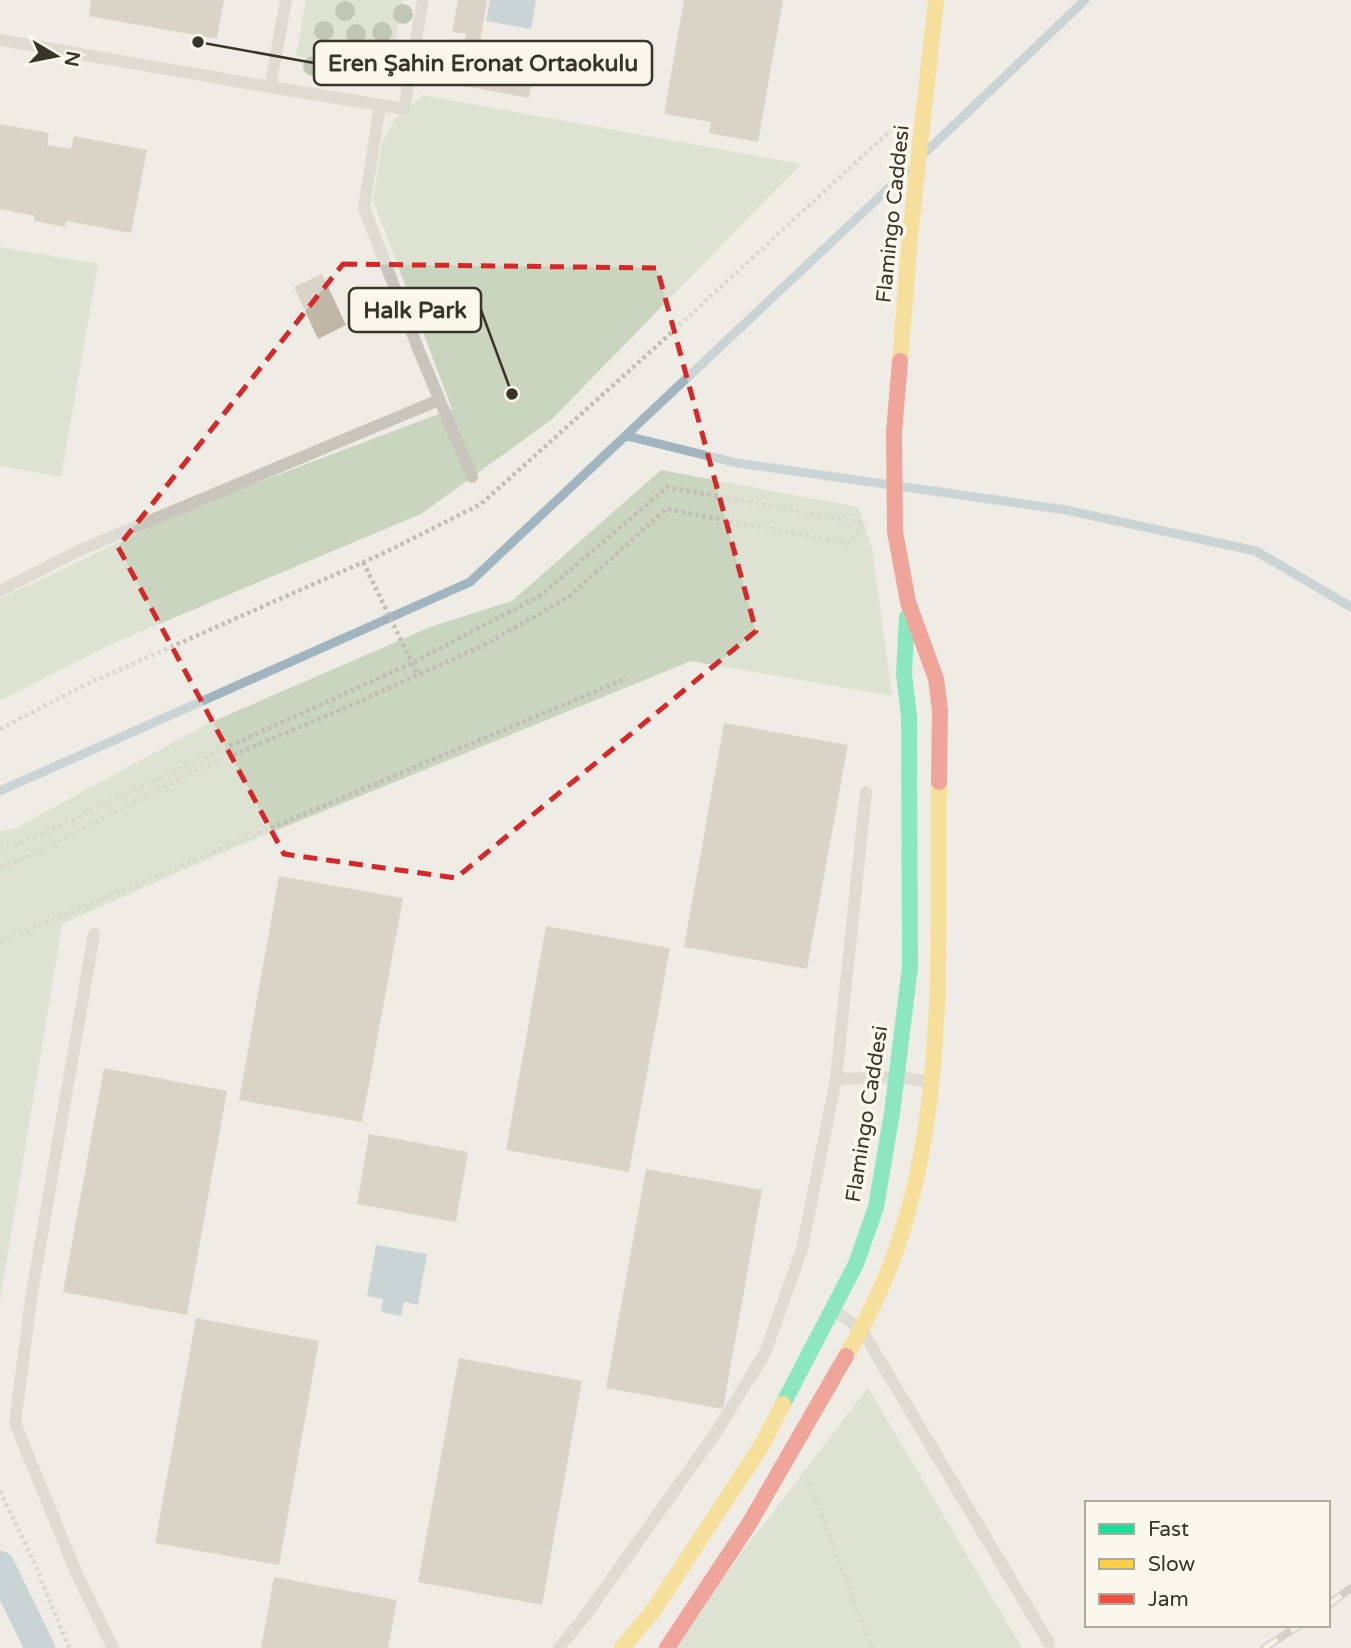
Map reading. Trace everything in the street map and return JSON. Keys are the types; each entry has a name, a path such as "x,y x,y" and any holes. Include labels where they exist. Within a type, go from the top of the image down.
{"street":[{"name":"Flamingo Caddesi","path":"667,1648 694,1611 786,1464 861,1329 886,1276 912,1198 922,1154 933,1082 940,710 936,679 908,602 895,532 894,432 910,236 936,0"},
{"name":"Flamingo Caddesi","path":"622,1648 653,1611 760,1448 856,1264 876,1207 897,1077 910,967 909,716 904,674 908,602"}],"lane":[{"path":"270,87 286,0"},
{"path":"0,40 404,109 423,0"},
{"path":"380,105 364,208 472,477"},
{"path":"0,591 80,550 439,400"},
{"path":"559,1648 585,1616 717,1431 765,1353 802,1249 836,1079 866,792"},
{"path":"94,934 32,1292 15,1423 75,1570 113,1648"},
{"path":"836,1079 897,1077 933,1082"},
{"path":"832,1310 861,1329 1049,1643"}],"path":[{"path":"0,849 40,836 120,796 412,663 541,595 667,486 868,524 847,543 666,509 570,596 484,645 193,772 26,858 0,866"},
{"path":"363,562 418,675"},
{"path":"0,942 627,678"},
{"path":"786,1464 809,1481 872,1648"},
{"path":"0,1491 34,1562 69,1648"}],"highlighted area":[{"path":"343,264 657,268 756,631 456,878 284,854 118,547"}],"green space":[{"path":"306,0 403,0 390,70 296,56"},
{"path":"423,95 801,164 551,420 421,514 109,645 0,701 0,599 192,507 452,409 373,200 382,143 395,119"},
{"path":"0,247 98,264 61,477 0,466"},
{"path":"661,470 858,507 872,548 892,696 691,661 228,850 62,924 0,1301 0,832 16,828 207,724 433,626 512,601"},
{"path":"868,1388 1022,1648 669,1648"}],"water":[{"path":"490,0 536,0 531,29 486,21"},
{"path":"376,1245 427,1254 418,1305 404,1302 401,1316 381,1312 383,1299 367,1296"}],"building":[{"path":"91,0 224,0 217,39 89,16"},
{"path":"458,0 487,0 479,48 464,46 466,34 452,32"},
{"path":"684,0 783,0 758,142 709,133 711,122 664,114"},
{"path":"455,46 535,61 529,98 448,83"},
{"path":"0,124 49,133 47,145 71,149 74,136 147,150 131,233 66,221 65,227 34,221 35,216 0,209"},
{"path":"322,274 346,325 318,339 294,287"},
{"path":"724,723 848,745 807,969 684,947"},
{"path":"279,876 403,898 362,1122 239,1100"},
{"path":"546,926 670,948 629,1172 506,1150"},
{"path":"104,1068 227,1091 187,1315 63,1292"},
{"path":"369,1134 468,1152 456,1222 357,1204"},
{"path":"646,1169 762,1190 723,1409 606,1388"},
{"path":"196,1318 319,1341 279,1565 155,1543"},
{"path":"459,1358 582,1381 542,1605 418,1582"},
{"path":"274,1577 397,1600 388,1648 261,1648"}],"waterway":[{"path":"927,151 1085,0"},
{"path":"0,791 470,582 907,171"},
{"path":"627,436 737,463 1066,510 1256,551 1351,607"},
{"path":"0,1566 40,1648"}],"railway":[{"path":"1330,1604 1351,1588"},
{"path":"1264,1648 1297,1627"}],"traffic: fast":[{"path":"783,1404 856,1264 876,1207 892,1113 910,967 909,716 904,674 907,617"}],"traffic: slow":[{"path":"900,361 910,236 936,0"},
{"path":"846,1356 874,1304 896,1250 913,1194 924,1136 936,1019 939,782"},
{"path":"622,1648 653,1611 760,1448 783,1404"}],"traffic: jam":[{"path":"900,361 894,432 895,532 908,602 936,679 940,710 939,782"},
{"path":"667,1648 749,1524 846,1356"}],"place":[{"name":"Eren Şahin Eronat Ortaokulu","path":"198,42"},
{"name":"Halk Park","path":"512,394"}]}
